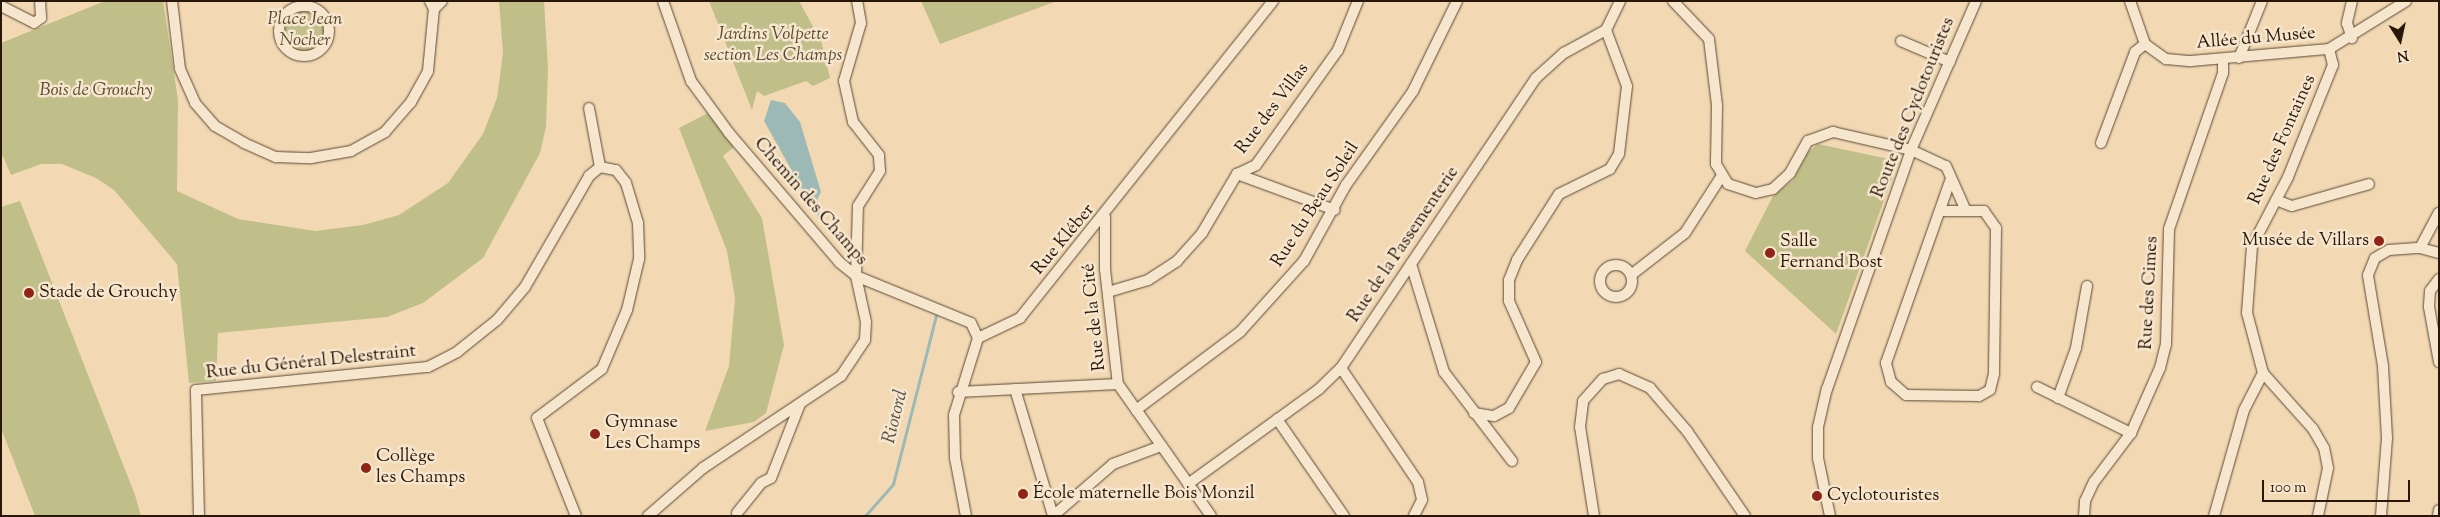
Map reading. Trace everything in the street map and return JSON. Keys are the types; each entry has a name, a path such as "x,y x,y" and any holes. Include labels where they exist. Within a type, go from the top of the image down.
{"street":[{"path":"1,6 34,23 41,18 40,1"},
{"path":"172,1 180,68 195,102 215,126 276,158 351,151 384,132 411,102 428,71 432,5 442,1"},
{"name":"Chemin des Champs","path":"648,516 703,468 841,376 865,340 856,276 728,134 691,81 663,1"},
{"path":"857,1 861,23 844,81 853,122 879,154 880,171 858,206 856,276 971,323 978,338 958,392 955,458 966,516"},
{"name":"Rue Kléber","path":"978,338 1020,318 1105,216 1273,1"},
{"name":"Rue des Villas","path":"1108,292 1148,280 1177,262 1202,233 1237,174 1256,165 1338,50 1358,1"},
{"name":"Rue du Beau Soleil","path":"1136,410 1258,315 1304,261 1334,210 1346,185 1413,90 1456,1"},
{"path":"1474,414 1494,416 1509,408 1536,362 1509,301 1509,280 1517,260 1559,194 1610,169 1619,154 1627,86 1606,30 1620,1"},
{"path":"1673,1 1696,21 1713,53 1716,164 1721,177 1740,191 1773,189 1790,173 1808,141 1833,132 1911,150 1946,166 1966,211"},
{"name":"Route des Cyclotouristes","path":"1830,516 1818,458 1818,427 1827,389 1911,150 1976,1"},
{"path":"2101,143 2136,52 2145,44 2130,1"},
{"path":"2239,58 2262,1"},
{"path":"2352,1 2347,22 2352,38"},
{"name":"Allée du Musée","path":"2145,44 2166,59 2223,59 2329,49 2352,38 2406,1"},
{"path":"302,6 320,6 328,22 326,44 311,56 288,51 280,36 282,20 302,6"},
{"name":"Rue de la Passementerie","path":"1188,484 1277,419 1341,368 1536,78 1564,53 1606,30"},
{"path":"1901,41 1950,62"},
{"name":"Rue des Fontaines","path":"2318,516 2328,468 2324,448 2314,429 2263,373 2247,303 2252,246 2276,200 2333,64 2329,49"},
{"name":"Rue des Cimes","path":"2084,516 2085,501 2094,482 2131,433 2160,368 2166,344 2169,229 2223,73 2223,59"},
{"path":"576,516 537,418 602,369 614,350 639,260 638,223 626,183 616,170 600,167 589,108"},
{"name":"Rue du Général Delestraint","path":"199,516 196,390 428,367 457,352 491,325 525,287 589,176 600,167"},
{"path":"1237,174 1334,210"},
{"path":"1630,275 1685,233 1721,177"},
{"path":"1940,211 1984,211 1996,228 1994,374 1990,390 1979,396 1906,396 1891,382 1886,363 1951,178"},
{"path":"2276,200 2292,206 2369,184"},
{"path":"2420,248 2439,213"},
{"name":"Rue de la Cité","path":"1105,216 1108,292 1118,384"},
{"path":"2381,516 2387,438 2383,366 2368,275 2375,258 2389,250 2420,248 2439,253"},
{"path":"1411,264 1432,346 1444,372 1474,414 1512,461"},
{"path":"2439,279 2430,291 2428,307 2439,362"},
{"path":"2058,398 2076,348 2087,286"},
{"path":"1341,368 1418,482 1422,500 1414,516"},
{"path":"2214,516 2244,410 2263,373"},
{"path":"1594,516 1580,427 1583,401 1603,380 1619,374 1650,388 1687,431 1745,516"},
{"path":"958,392 1118,384 1210,516"},
{"path":"2037,387 2131,433"},
{"path":"1015,389 1053,516 1114,464 1161,446"},
{"path":"736,512 761,482 771,478 800,404"},
{"path":"1277,419 1344,516"},
{"path":"2438,516 2439,510"}],"green space":[{"name":"Bois de Grouchy","path":"105,1 163,1 178,100 177,191 238,219 315,231 363,225 399,215 448,183 483,134 497,98 503,53 499,1 544,1 548,68 546,127 540,153 483,258 423,303 387,317 218,333 216,381 189,383 177,264 114,190 96,178 62,164 41,164 11,175 1,152 1,43"},
{"name":"Jardins Volpette section Les Champs","path":"709,1 799,1 821,41 830,78 813,86 806,81 764,96 757,91 752,110"},
{"path":"921,1 1057,1 940,44"},
{"name":"Place Jean Nocher","path":"305,10 313,12 322,20 326,31 324,39 316,48 305,52 297,50 288,42 284,31 286,23 294,14"},
{"path":"708,113 734,147 723,156 762,218 784,345 766,413 754,422 705,431 729,366 735,298 727,251 679,128"},
{"path":"1818,144 1898,161 1836,334 1745,251 1773,196 1793,180 1808,152"},
{"name":"Stade de Grouchy","path":"20,201 135,495 141,516 35,516 1,428 1,207"}],"water":[{"path":"771,100 785,103 800,122 821,192 816,202 810,203 764,121"}],"waterway":[{"path":"816,202 819,216"},
{"name":"Riotord","path":"865,516 893,484 936,315"}],"place":[{"name":"Musée de Villars","path":"2379,241"},
{"name":"Salle Fernand Bost","path":"1770,253"},
{"name":"Stade de Grouchy","path":"29,293"},
{"name":"Gymnase Les Champs","path":"595,434"},
{"name":"Collège les Champs","path":"366,468"},
{"name":"École maternelle Bois Monzil","path":"1023,494"},
{"name":"Cyclotouristes","path":"1817,496"}]}
